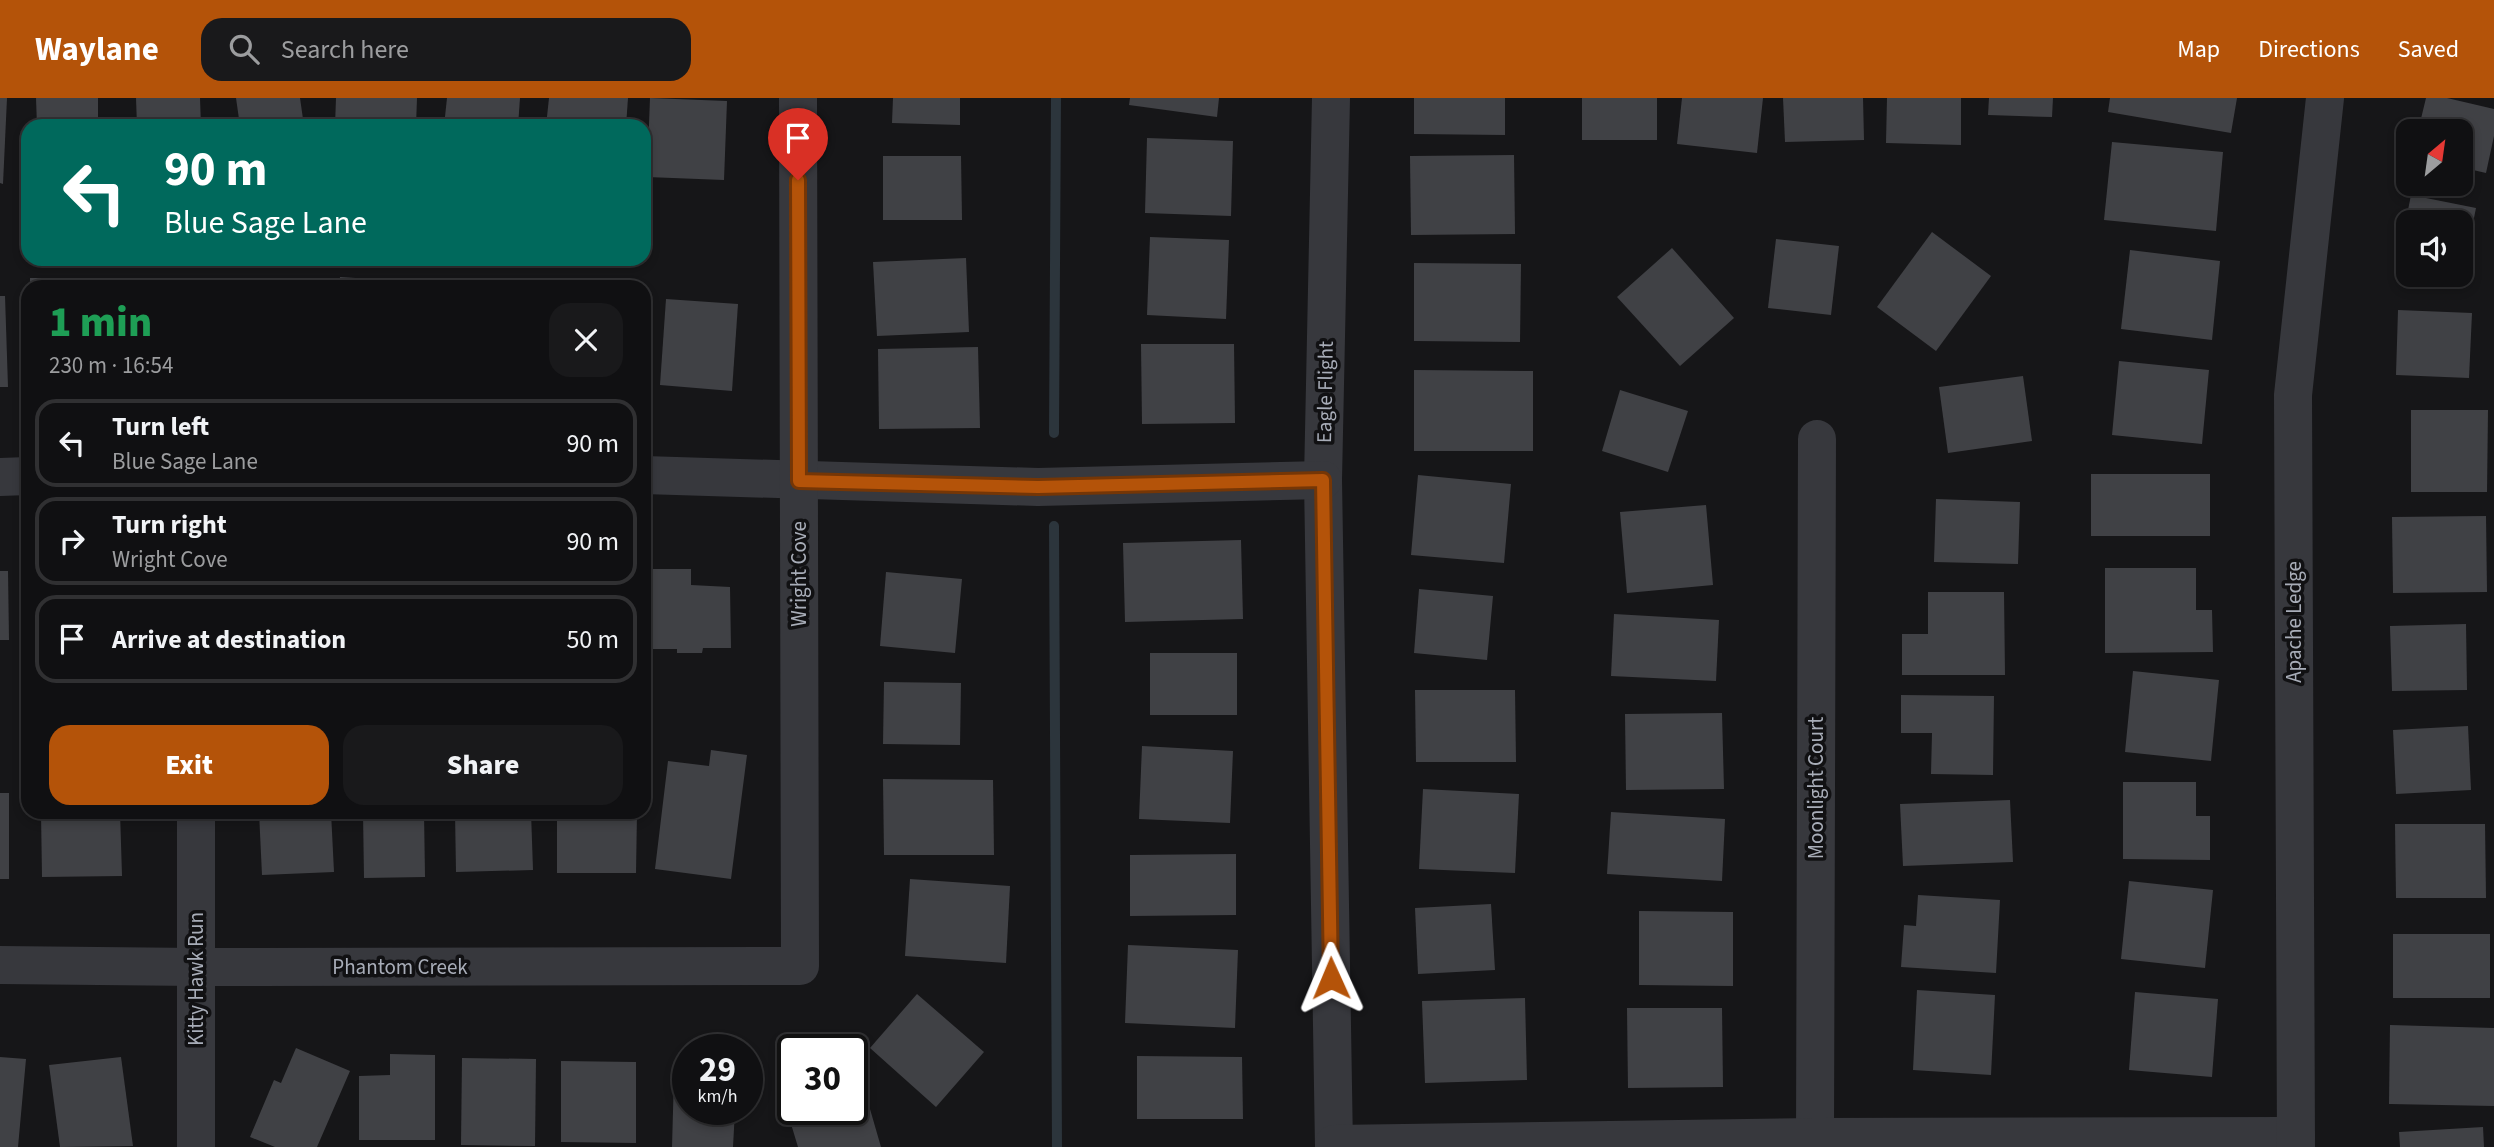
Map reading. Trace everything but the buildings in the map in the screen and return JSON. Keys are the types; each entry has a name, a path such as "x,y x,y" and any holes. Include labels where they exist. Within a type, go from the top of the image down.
{"street":[{"name":"Wright Cove","path":"798,98 800,967"},
{"name":"Eagle Flight","path":"1331,98 1323,480 1334,1145"},
{"name":"Apache Ledge","path":"2296,1141 2293,395 2325,98"},
{"name":"Moonlight Court","path":"1815,1138 1817,439"},
{"path":"651,475 1038,487 1323,480"},
{"path":"0,477 21,476"},
{"name":"Kitty Hawk Run","path":"196,819 196,1147"},
{"name":"Phantom Creek","path":"0,965 800,967"},
{"path":"1334,1145 1815,1138 2296,1141"}],"waterway":[{"path":"1054,433 1056,98"},
{"path":"1054,526 1057,1147"}],"route":[{"path":"798,180 799,481 1038,487 1323,480 1331,978"}]}
